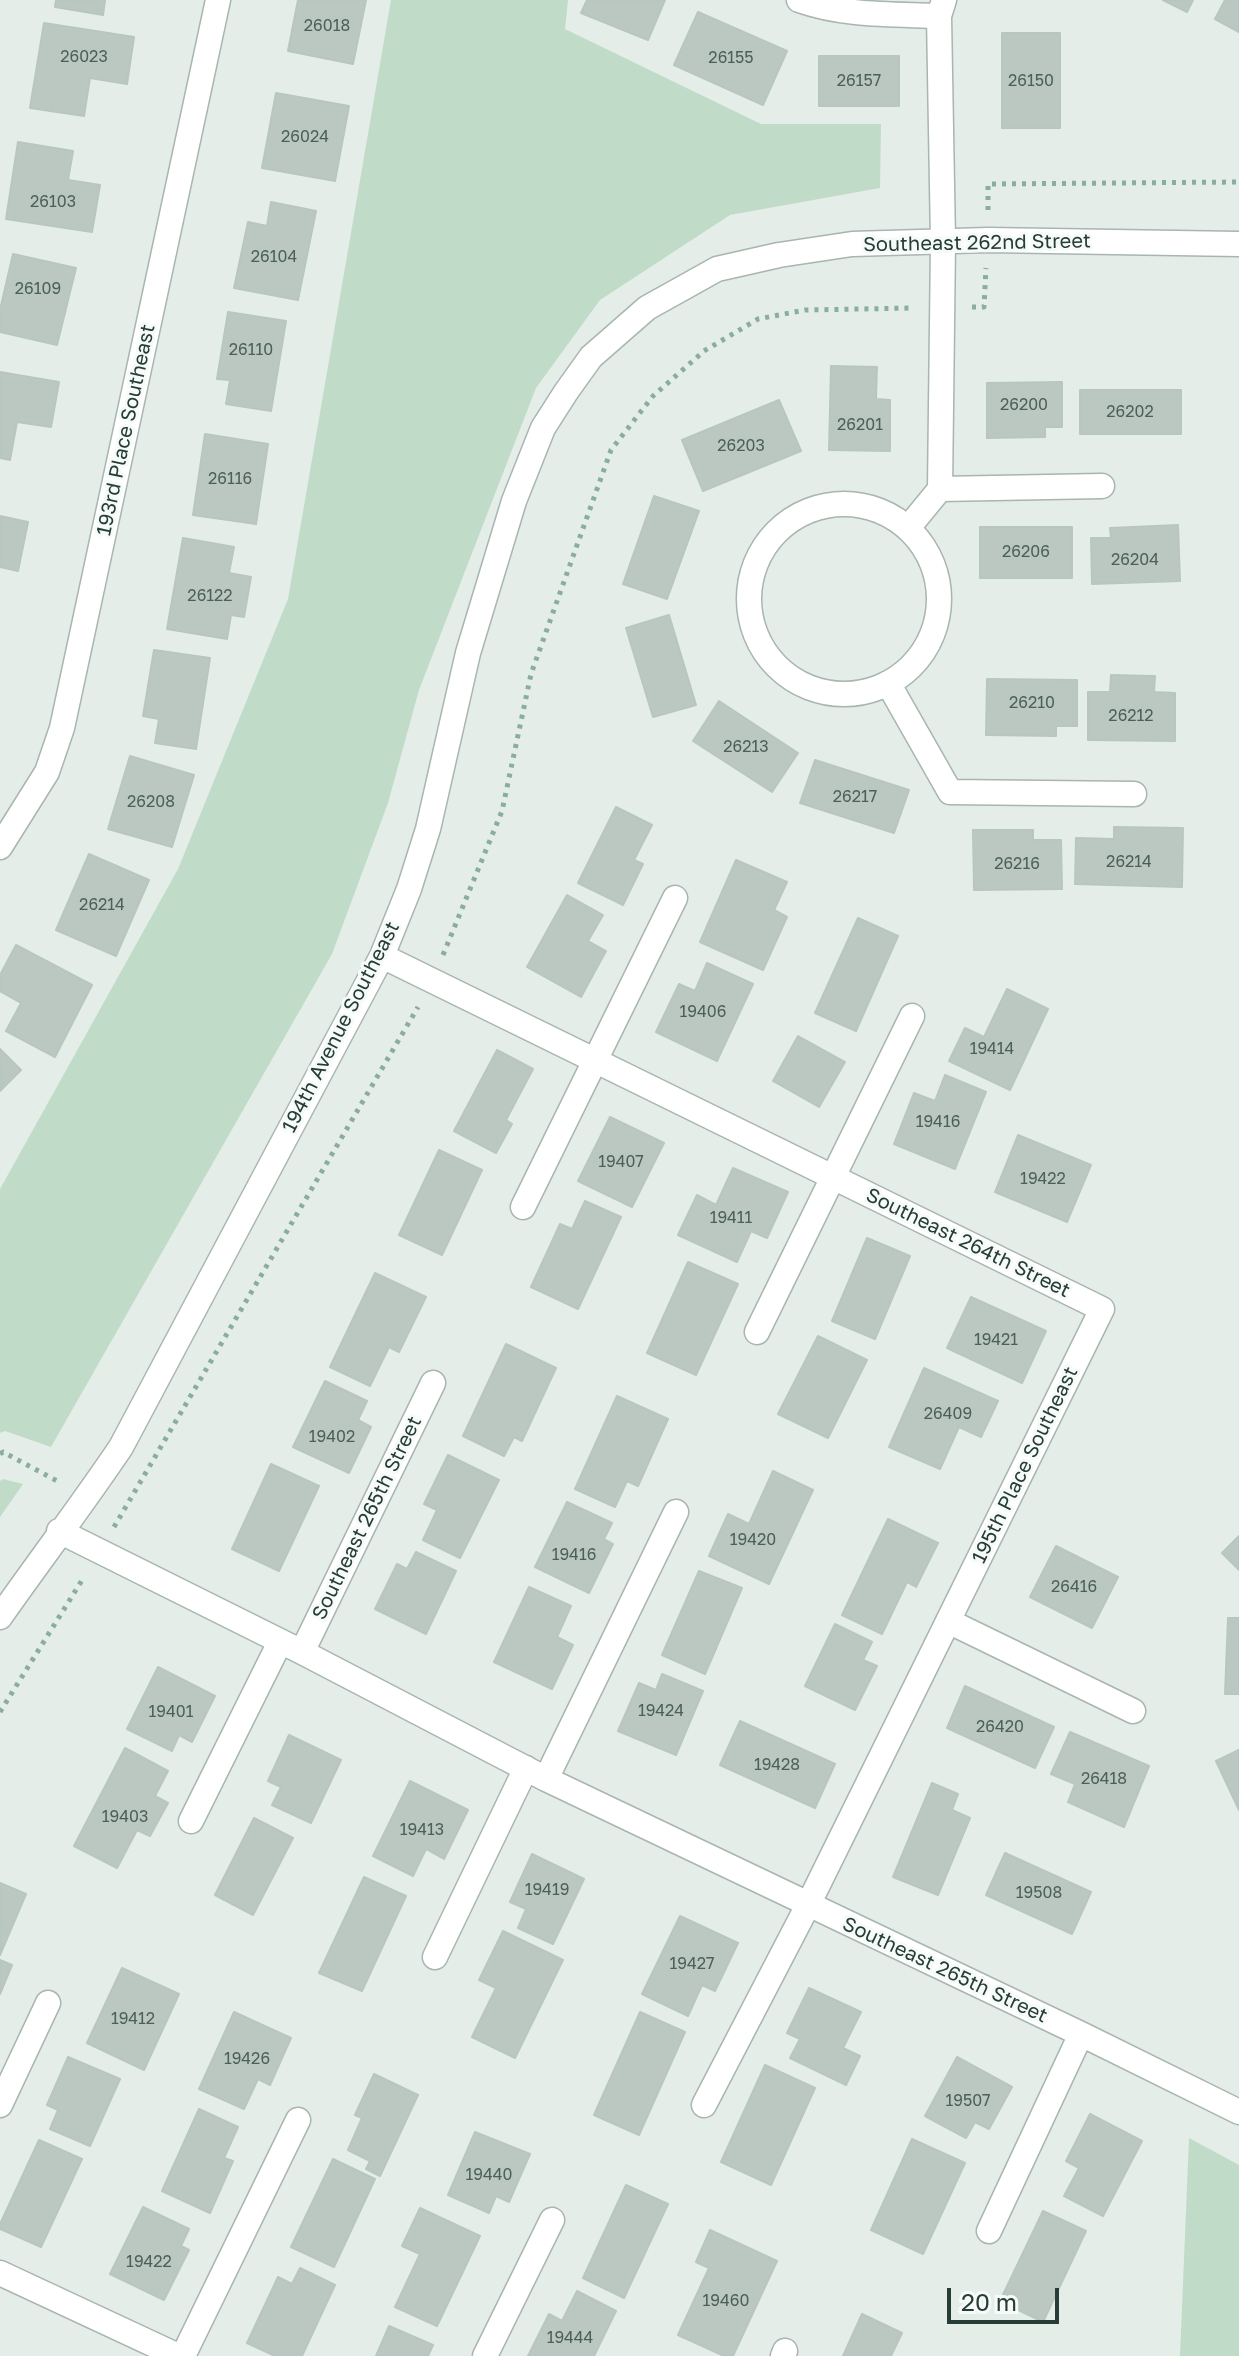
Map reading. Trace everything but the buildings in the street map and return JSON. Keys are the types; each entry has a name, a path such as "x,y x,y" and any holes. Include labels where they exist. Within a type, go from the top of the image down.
{"street":[{"name":"193rd Place Southeast","path":"0,847 47,772 62,728 218,0"},
{"path":"799,0 845,12 942,8 940,489 908,528"},
{"name":"Southeast 262nd Street","path":"717,269 779,255 852,244 988,240 1239,244"},
{"name":"194th Avenue Southeast","path":"0,1617 121,1447 382,956 409,889 428,829 468,653 514,501 543,428 591,357 647,308 717,269"},
{"path":"940,489 1102,486"},
{"path":"845,504 868,507 889,515 908,528 923,545 934,566 939,588 939,611 934,633 923,654 888,683 867,692 844,694 821,691 800,683 781,670 765,652 749,610 755,564 766,544 781,527 801,514 822,506 845,504"},
{"path":"888,683 950,792 1134,794"},
{"path":"523,1207 675,898"},
{"name":"Southeast 264th Street","path":"382,956 1102,1309"},
{"path":"757,1332 912,1016"},
{"name":"195th Place Southeast","path":"808,1905 1102,1309"},
{"name":"Southeast 265th Street","path":"191,1821 291,1647 433,1383"},
{"path":"435,1957 676,1512"},
{"name":"Southeast 265th Street","path":"59,1531 536,1774 1239,2112"},
{"path":"948,1621 1133,1711"},
{"path":"704,2105 808,1905"},
{"path":"0,2105 48,2003"},
{"path":"989,2231 1081,2034"},
{"path":"0,2273 180,2356 298,2120"},
{"path":"485,2356 552,2220"}],"path":[{"path":"0,1712 100,1552 433,981 502,811 531,674 611,450 653,396 704,351 758,319 805,310 984,307 988,184 1239,182"}],"green space":[{"path":"391,0 568,0 565,29 761,124 881,124 880,188 730,215 600,300 536,388 419,690 388,803 332,954 51,1447 5,1431 0,1433 0,1189 178,869 288,599"},
{"path":"0,1481 23,1484 0,1517"},
{"path":"1189,2138 1239,2165 1239,2356 1180,2356"}]}
